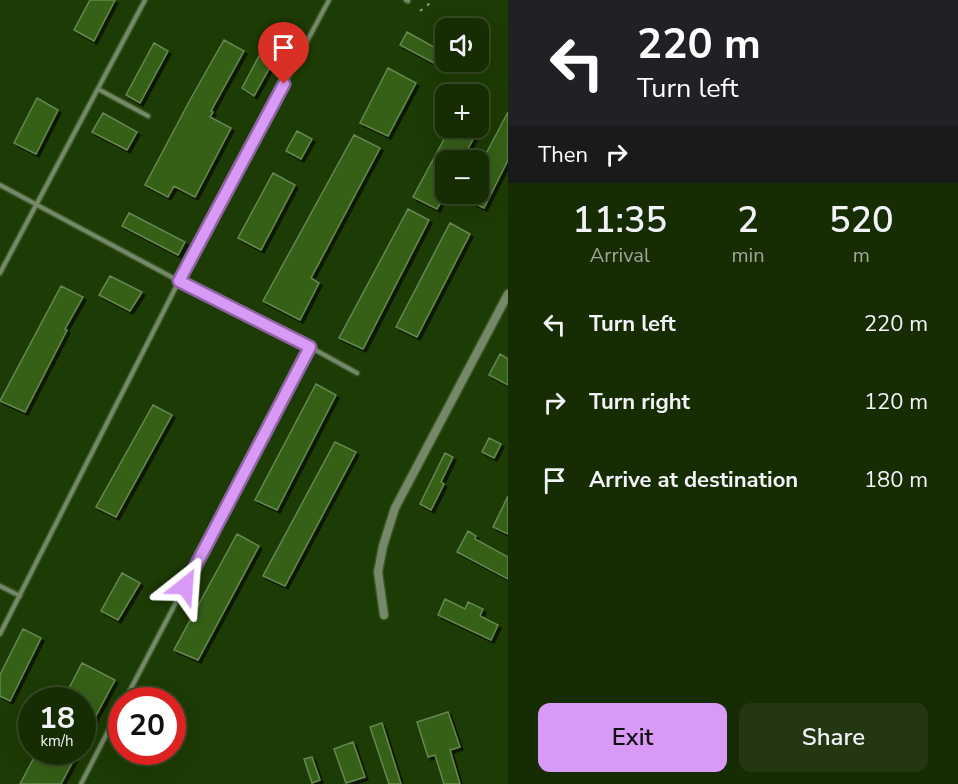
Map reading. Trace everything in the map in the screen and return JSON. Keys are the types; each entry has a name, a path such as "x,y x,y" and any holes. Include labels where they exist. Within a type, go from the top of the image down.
{"street":[{"path":"384,615 378,572 383,546 395,508 508,294"}],"lane":[{"path":"0,273 145,0"},
{"path":"0,634 179,281 329,0"},
{"path":"98,89 148,116"},
{"path":"0,184 179,281 357,372"},
{"path":"132,687 310,347"},
{"path":"0,586 20,596"},
{"path":"81,784 108,730"}],"building":[{"path":"90,0 115,0 94,41 74,30"},
{"path":"276,24 290,31 254,96 242,88"},
{"path":"407,32 435,48 435,61 434,63 400,45"},
{"path":"224,40 244,51 211,111 213,112 210,117 231,128 195,197 174,186 168,197 145,185"},
{"path":"154,43 168,51 140,103 126,95"},
{"path":"388,68 416,83 388,136 360,123"},
{"path":"37,98 58,110 36,154 14,143"},
{"path":"508,112 508,160 489,198 489,150"},
{"path":"103,113 137,132 127,150 92,132"},
{"path":"297,131 312,139 301,159 286,151"},
{"path":"354,135 380,148 311,278 319,283 300,320 263,301"},
{"path":"445,138 474,138 467,150 438,150"},
{"path":"435,156 435,204 440,204 437,209 413,197"},
{"path":"273,173 295,185 261,250 238,238"},
{"path":"408,209 429,220 363,349 339,338"},
{"path":"129,213 185,242 178,255 122,226"},
{"path":"450,223 470,234 417,337 396,327"},
{"path":"110,276 142,292 130,311 99,295"},
{"path":"61,286 83,297 25,412 0,401"},
{"path":"500,354 508,359 508,385 489,375"},
{"path":"316,384 336,395 277,510 255,500"},
{"path":"153,405 172,415 116,517 96,507"},
{"path":"489,438 501,444 494,458 482,452"},
{"path":"335,442 356,452 285,586 263,576"},
{"path":"445,453 453,457 441,482 444,484 431,510 420,504"},
{"path":"508,496 508,534 493,527"},
{"path":"468,531 476,536 475,539 508,557 508,579 457,552"},
{"path":"237,534 259,546 198,660 174,650"},
{"path":"122,573 140,583 118,620 101,611"},
{"path":"445,599 465,609 468,602 483,609 480,616 498,625 491,640 438,615"},
{"path":"23,629 41,638 10,701 0,696 0,675"},
{"path":"82,663 115,680 111,687 108,687 108,693 96,716 96,687 70,687"},
{"path":"448,712 460,747 450,750 460,784 444,784 435,755 428,757 417,722"},
{"path":"382,723 401,784 389,784 370,727"},
{"path":"353,742 365,777 346,783 334,749"},
{"path":"312,757 320,780 312,783 304,759"},
{"path":"30,765 71,765 61,784 20,784"}],"railway":[{"path":"420,11 434,0"}],"route":[{"path":"185,586 310,347 179,281 284,84"}]}
